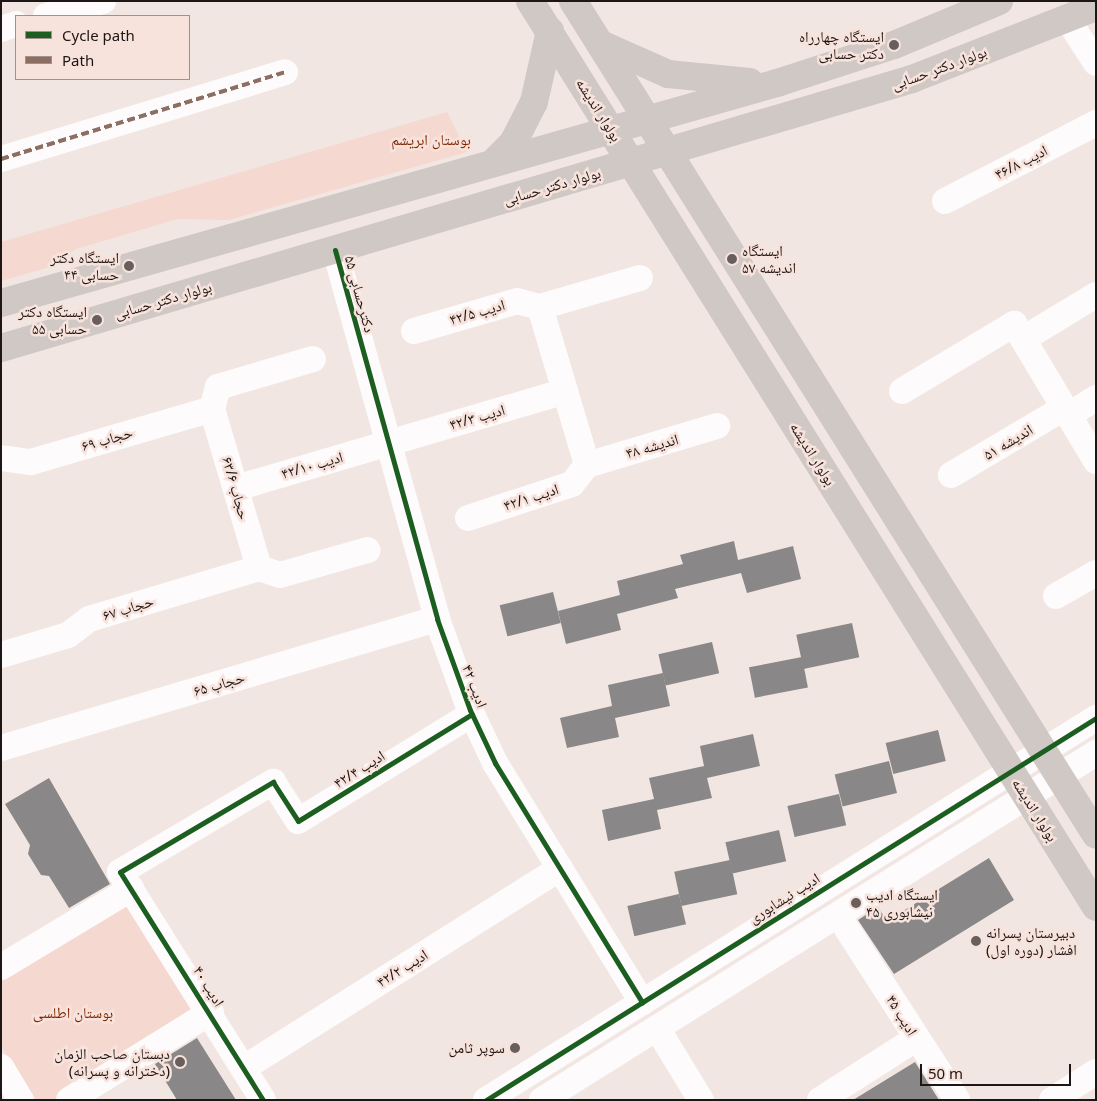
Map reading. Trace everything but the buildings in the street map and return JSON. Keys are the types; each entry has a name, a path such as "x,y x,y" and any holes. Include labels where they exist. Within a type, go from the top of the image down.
{"main road":[{"name":"بولوار اندیشه","path":"530,1 1096,907"},
{"path":"573,1 1096,836"},
{"path":"1,302 777,83 894,46 999,1"},
{"name":"بولوار دکتر حسابی","path":"1,348 912,79 1068,20 1096,6"},
{"path":"493,163 513,143 534,102 550,31"},
{"path":"602,45 668,74 777,83"}],"street":[{"path":"50,10 103,1"},
{"path":"1068,20 1096,63"},
{"path":"1,28 15,24"},
{"path":"1,160 285,72"},
{"name":"ادیب ۴۶/۸","path":"945,201 1096,123"},
{"name":"دکترحسابی ۵۵","path":"335,250 361,346"},
{"path":"587,465 540,307 640,278"},
{"path":"902,391 1018,331 1096,295"},
{"name":"ادیب ۴۲/۵","path":"414,331 516,301 540,307"},
{"path":"1018,331 1096,461"},
{"name":"ادیب ۴۲","path":"361,346 437,620 472,714 495,762 642,1002"},
{"path":"212,409 218,387 313,359"},
{"name":"ادیب ۴۲/۳","path":"388,443 565,391"},
{"name":"اندیشه ۵۱","path":"951,475 1066,412 1096,398"},
{"name":"حجاب ۶۹","path":"1,458 32,462 212,409"},
{"name":"حجاب ۶۳/۶","path":"212,409 259,568"},
{"name":"اندیشه ۴۸","path":"587,465 717,426"},
{"name":"ادیب ۴۲/۱۰","path":"236,488 388,443"},
{"name":"ادیب ۴۲/۱","path":"468,518 572,484 587,465"},
{"path":"259,568 280,575 368,550"},
{"name":"حجاب ۶۷","path":"1,655 68,635 89,620 259,568"},
{"path":"1056,596 1096,573"},
{"name":"حجاب ۶۵","path":"1,748 437,620"},
{"name":"ادیب ۴۲/۴","path":"273,782 298,821 472,714"},
{"name":"ادیب نیشابوری","path":"486,1100 1096,718"},
{"path":"542,1100 1096,753"},
{"name":"ادیب ۴۰","path":"263,1100 211,1012 120,872 273,782"},
{"name":"ادیب ۴۲/۲","path":"244,1068 560,868"},
{"path":"1,967 131,888"},
{"name":"ادیب ۴۵","path":"848,929 957,1100"},
{"path":"69,1100 211,1012"},
{"path":"657,1028 701,1100"},
{"path":"820,1100 916,1038"},
{"path":"3,1072 21,1100"},
{"path":"1052,1100 1096,1072"}],"green space":[{"name":"بوستان ابریشم","path":"447,112 467,152 229,220 178,219 76,249 50,267 1,281 1,242"},
{"name":"بوستان اطلسی","path":"130,903 199,1012 55,1100 34,1100 1,1046 1,981"}],"marked path":[{"path":"1,159 285,72"}],"cycle path":[{"path":"335,250 437,619 470,710 495,763 642,1002"},
{"path":"263,1100 120,872 273,782 298,821 472,714"},
{"path":"486,1100 1096,718"}],"place":[{"name":"ایستگاه چهارراه دکتر حسابی","path":"894,45"},
{"name":"ایستگاه اندیشه ۵۷","path":"732,259"},
{"name":"ایستگاه دکتر حسابی ۴۴","path":"129,266"},
{"name":"ایستگاه دکتر حسابی ۵۵","path":"97,320"},
{"name":"ایستگاه ادیب نیشابوری ۴۵","path":"856,903"},
{"name":"دبیرستان پسرانه افشار (دوره اول)","path":"976,941"},
{"name":"سوپر ثامن","path":"515,1048"},
{"name":"دبستان صاحب الزمان (دخترانه و پسرانه)","path":"180,1062"}]}
